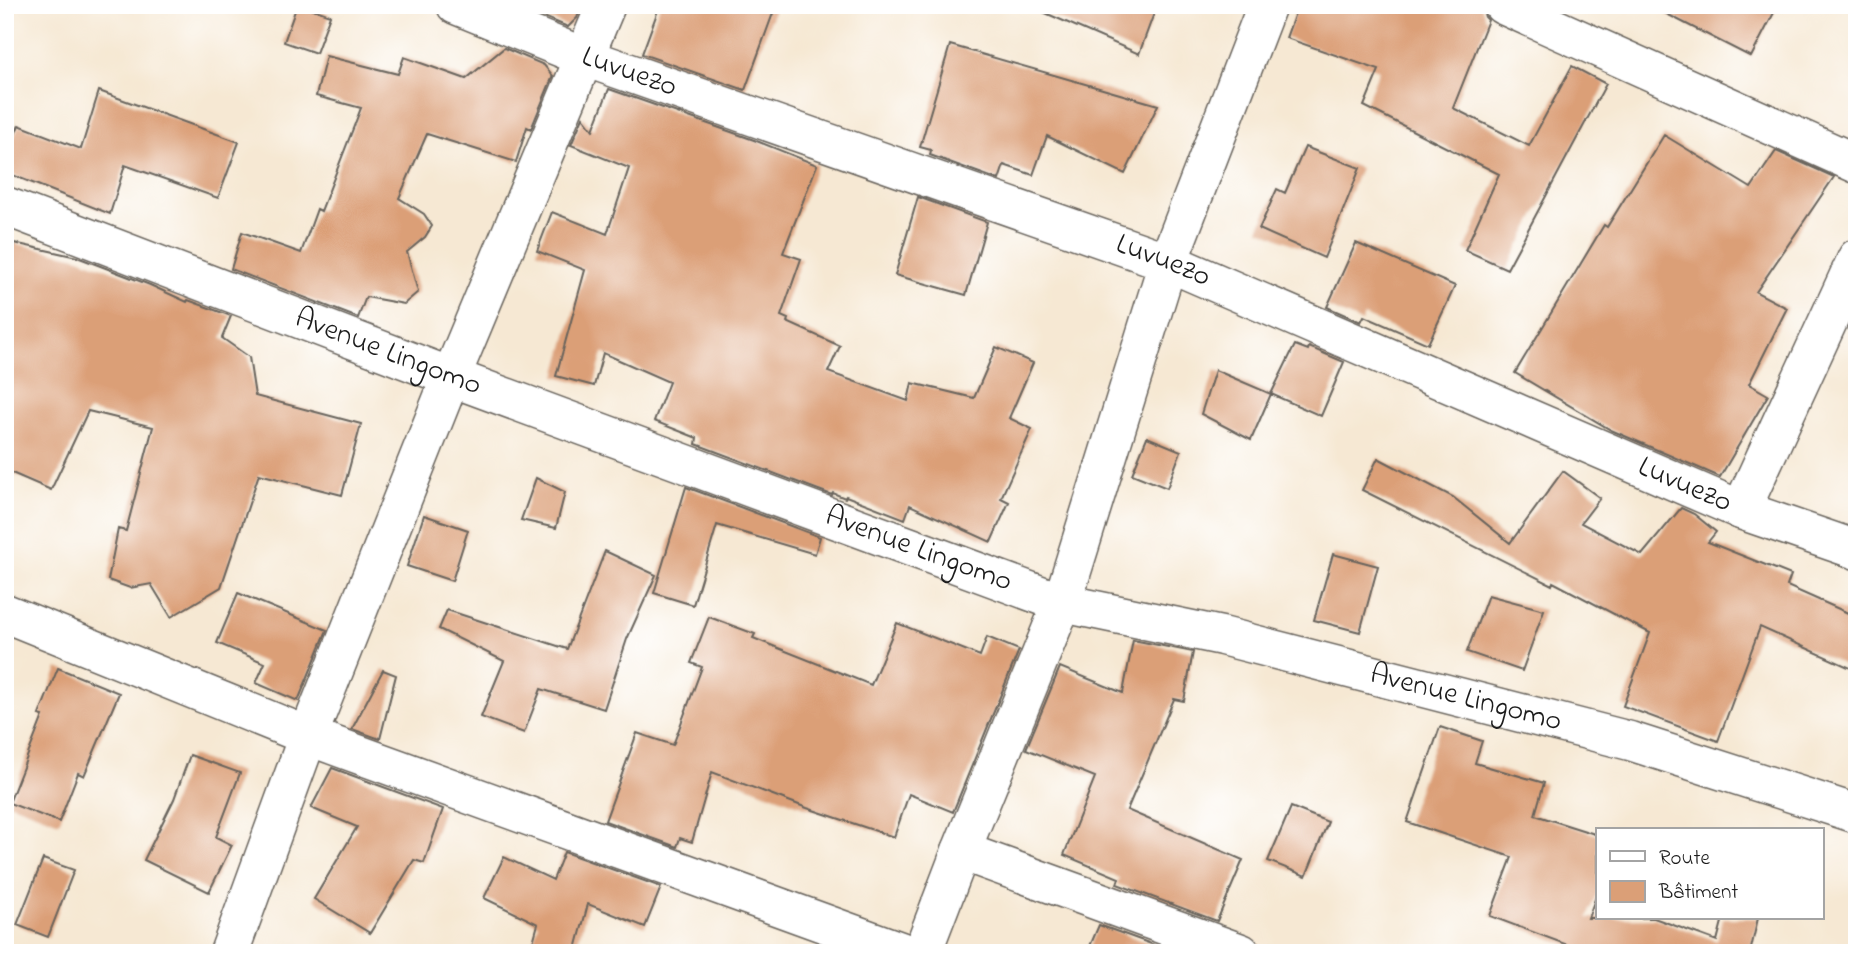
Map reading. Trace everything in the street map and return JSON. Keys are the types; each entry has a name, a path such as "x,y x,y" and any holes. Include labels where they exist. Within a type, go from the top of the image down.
{"street":[{"name":"Luvuezo","path":"456,5 584,57 1168,262 1741,510 1857,550"},
{"path":"229,953 308,736 451,377 606,5"},
{"path":"922,953 1062,603 1168,262 1267,5"},
{"path":"1503,5 1857,164"},
{"name":"Avenue Lingomo","path":"5,206 451,377 1062,603 1222,636 1630,741 1857,814"},
{"path":"1741,510 1854,273"},
{"path":"5,613 308,736 906,953"},
{"path":"961,851 1241,953"}],"building":[{"path":"297,5 330,15 316,53 284,42"},
{"path":"515,5 582,5 577,18 568,27"},
{"path":"660,5 776,5 745,90 642,54"},
{"path":"1027,5 1157,5 1139,54"},
{"path":"1298,5 1481,5 1488,20 1453,108 1529,146 1572,66 1606,84 1507,269 1465,250 1499,174 1364,106 1379,70 1286,38"},
{"path":"1649,5 1778,5 1751,57"},
{"path":"950,45 1158,105 1125,174 1047,136 1033,175 1004,165 999,180 930,155 931,150 920,147"},
{"path":"504,48 544,65 553,76 531,129 527,127 516,162 427,134 399,198 424,214 432,226 425,237 407,252 418,292 404,304 366,297 358,318 231,269 242,232 301,253 317,209 321,211 361,108 316,96 326,56 398,74 404,57 466,79"},
{"path":"609,89 817,165 783,253 801,259 781,316 788,319 787,322 840,346 828,372 908,401 912,383 974,398 996,347 1033,363 1009,418 1032,429 1001,498 1009,502 991,542 910,505 905,519 696,444 697,438 654,421 669,382 603,353 594,386 556,376 585,270 537,251 552,212 607,234 629,168 571,145 583,117 593,130"},
{"path":"99,91 239,142 218,198 125,165 110,214 5,172 5,158 19,125 81,149"},
{"path":"1664,135 1751,188 1776,151 1834,177 1756,292 1787,308 1749,384 1768,395 1720,477 1611,430 1515,373 1604,225 1607,227"},
{"path":"1305,147 1360,168 1324,258 1259,229 1277,189 1285,193"},
{"path":"918,197 987,222 966,295 895,275"},
{"path":"14,243 77,257 187,302 188,300 231,316 222,338 249,357 255,396 361,424 342,495 259,474 221,587 171,617 151,584 130,588 108,580 118,529 126,531 153,427 88,411 51,490 5,470 5,282"},
{"path":"1356,243 1455,286 1428,344 1364,316 1361,322 1327,307"},
{"path":"1295,345 1308,350 1309,347 1344,362 1321,416 1271,394"},
{"path":"1215,370 1271,394 1251,440 1201,414"},
{"path":"1147,437 1181,451 1167,488 1132,474"},
{"path":"1378,458 1453,497 1510,543 1563,471 1600,498 1581,523 1642,555 1681,508 1694,514 1716,532 1708,542 1791,575 1787,586 1857,617 1857,671 1760,627 1718,741 1623,706 1650,633 1553,582 1552,585 1362,490"},
{"path":"536,478 565,492 556,528 521,520"},
{"path":"686,487 820,537 815,554 717,525 693,605 654,593"},
{"path":"424,515 468,530 452,581 407,566"},
{"path":"605,551 656,575 627,639 604,709 541,689 524,733 481,717 504,661 439,629 447,610 567,649"},
{"path":"1333,554 1378,566 1360,632 1314,620"},
{"path":"238,593 327,630 298,701 256,683 265,663 217,643"},
{"path":"1488,595 1544,610 1522,671 1467,652"},
{"path":"709,617 755,634 753,638 871,685 897,623 980,656 987,637 1019,650 953,812 909,794 894,837 712,772 692,842 680,838 677,847 605,821 637,733 673,745 702,667 691,663"},
{"path":"1133,640 1193,652 1184,701 1174,699 1127,810 1243,860 1217,921 1117,884 1119,878 1064,855 1095,777 1026,749 1060,667 1123,693"},
{"path":"58,668 119,693 84,776 78,773 59,822 9,803 43,716 39,715"},
{"path":"383,670 396,675 380,739 352,729"},
{"path":"1440,727 1482,741 1475,763 1544,783 1535,815 1596,834 1596,896 1588,918 1659,920 1717,941 1722,920 1758,920 1750,953 1589,953 1490,916 1512,857 1407,822"},
{"path":"190,755 240,773 216,837 232,845 209,892 144,860 174,799"},
{"path":"332,768 443,809 424,863 414,860 370,933 314,899 357,827 311,808"},
{"path":"1291,807 1328,822 1306,876 1268,861"},
{"path":"564,852 661,887 645,927 588,904 575,953 530,953 538,924 484,898 504,857 553,880"},
{"path":"43,859 74,870 48,937 17,925"},
{"path":"1099,925 1176,953 1087,953"}]}
